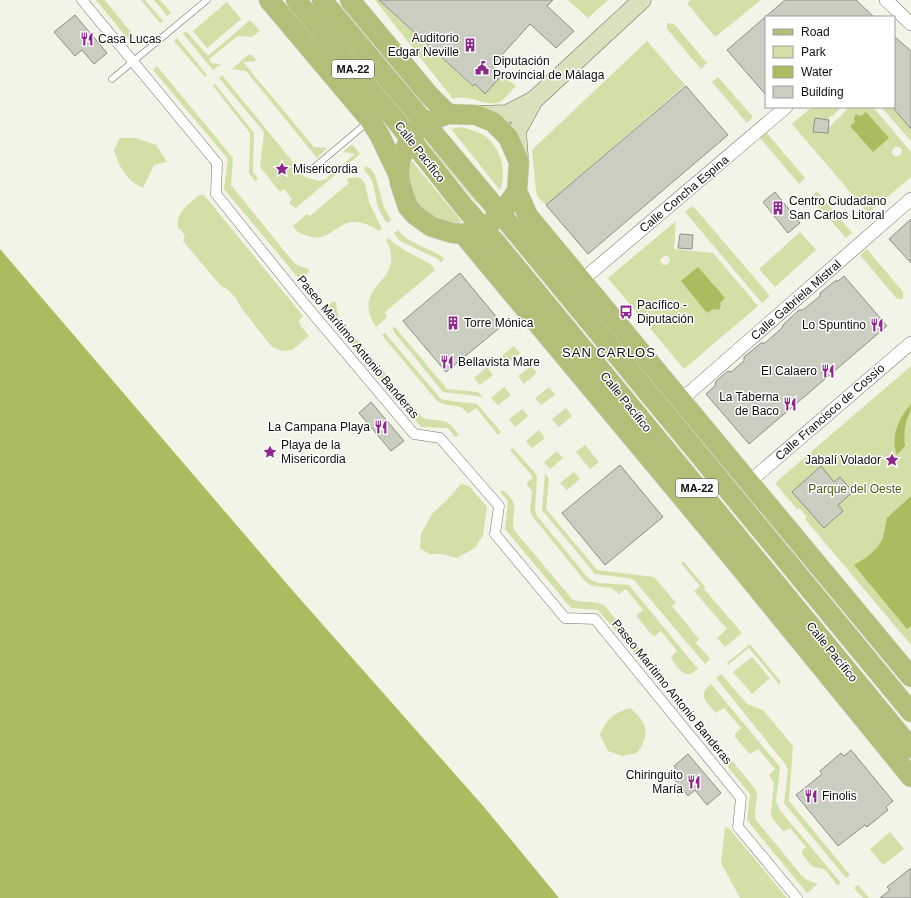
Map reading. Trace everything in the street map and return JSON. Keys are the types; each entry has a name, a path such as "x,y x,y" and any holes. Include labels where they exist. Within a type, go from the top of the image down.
{"main road":[{"name":"Calle Pacífico","path":"269,0 370,120 380,136 399,176"},
{"name":"Calle Pacífico","path":"296,0 911,748"},
{"name":"Calle Pacífico","path":"322,0 501,214 911,712"},
{"path":"350,0 429,95 448,114"},
{"path":"517,191 501,214 483,229 463,234 452,234 432,228 415,215 408,207 400,184 400,160 410,138 425,123 448,114 506,114 534,100 642,0"},
{"path":"534,100 517,131 519,162 517,191 528,216 910,673"},
{"path":"476,115 493,122 508,137 519,162"},
{"name":"Calle Pacífico","path":"463,234 726,550 911,777"}],"street":[{"name":"Paseo Marítimo Antonio Banderas","path":"82,0 217,163 216,194 303,302 414,434 440,438 499,506 495,534 560,612 566,618 595,618 741,798 738,827 797,898"},
{"path":"886,0 893,14 911,24"},
{"name":"Calle Concha Espina","path":"581,281 785,108"},
{"name":"Calle Gabriela Mistral","path":"681,400 911,199"},
{"name":"Calle Francisco de Cossío","path":"750,482 911,343"}],"lane":[{"path":"112,78 207,0"},
{"path":"311,170 370,120"}],"green space":[{"path":"96,0 105,0 133,35 128,39"},
{"path":"141,0 145,0 163,21 160,23"},
{"path":"154,0 160,0 171,13 167,16"},
{"path":"375,0 379,0 472,86 475,84 485,94 502,75 516,86 500,102 489,103 465,98 453,99"},
{"path":"568,0 608,0 588,18"},
{"path":"690,0 761,0 715,37 687,3"},
{"path":"227,2 241,19 207,48 193,31"},
{"path":"250,20 260,31 252,37 238,36 209,59 211,63 221,64 213,70 183,34 186,31 208,56"},
{"path":"667,23 674,24 707,63 701,69 667,29"},
{"path":"177,38 207,75 205,77 174,41"},
{"path":"647,41 685,85 546,205 538,197 536,191 532,150"},
{"path":"248,55 252,55 256,60 243,62 314,147 327,148 317,158 246,71 232,69"},
{"path":"157,66 233,158 231,185 294,263 309,269 309,272 300,280 224,189 228,159 153,70"},
{"path":"222,75 305,177 319,181 326,179 355,154 343,152 352,144 360,154 296,208 289,203 292,199 284,189 280,192 260,167 264,132 219,78"},
{"path":"718,77 753,117 747,123 712,82"},
{"path":"215,84 254,133 253,172 258,179 255,181 249,173 250,133 213,86"},
{"path":"811,108 840,108 833,116 829,117 829,120 815,118 814,132 827,133 829,127 847,108 874,108 911,152 911,177 868,213 792,124","holes":["895,147 899,147 902,150 898,156 892,154 892,150"]},
{"path":"882,108 893,108 911,129 911,141"},
{"path":"461,127 482,134 494,145 503,167 500,190 451,129"},
{"path":"766,132 805,178 799,184 760,138"},
{"path":"120,138 136,138 156,145 167,162 154,165 143,188 132,182 124,173 118,162 114,150"},
{"path":"432,146 479,204 477,204 432,149"},
{"path":"411,160 462,222 452,224 437,220 416,204 407,176"},
{"path":"365,166 371,169 375,175 384,207 391,220 387,223 377,204 371,178 364,171"},
{"path":"357,177 362,179 365,184 369,202 382,229 379,231 366,224 352,222 345,224 325,236 313,237 300,233 295,229 293,226 307,214 310,216 349,183 347,180 349,178"},
{"path":"817,191 852,233 846,238 810,197"},
{"path":"199,195 204,195 303,316 299,320 300,325 309,336 292,350 282,351 272,347 242,309 235,297 227,289 221,286 183,241 185,237 182,231 178,228 179,218 187,205"},
{"path":"693,206 770,296 762,303 685,212"},
{"path":"676,221 674,249 713,253 758,306 684,369 608,278","holes":["664,256 667,256 670,259 669,263 663,265 660,261"]},
{"path":"398,230 414,243 444,258 441,263 438,259 400,241 394,233"},
{"path":"800,232 816,250 775,287 759,269"},
{"path":"389,238 406,251 430,264 434,268 434,271 385,312 387,317 376,327 369,312 369,301 373,292 386,275 390,266 391,255 386,240"},
{"path":"867,249 903,292 903,299 897,299 860,255"},
{"path":"334,301 336,303 339,318 423,418 446,422 451,425 459,435 455,437 448,428 421,427 323,309"},
{"path":"394,326 447,389 478,392 483,398 443,392 394,332"},
{"path":"385,333 440,398 444,400 477,404 501,432 498,435 476,408 469,413 460,407 437,401 382,335"},
{"path":"514,346 520,353 506,364 500,357"},
{"path":"531,366 537,373 524,384 518,376"},
{"name":"Parque del Oeste","path":"911,366 911,645 805,519 807,517 799,508 797,509 775,483"},
{"path":"487,367 493,375 480,385 474,378"},
{"path":"504,387 511,395 498,405 491,398"},
{"path":"549,387 555,395 541,405 535,398"},
{"path":"566,408 572,416 559,427 552,419"},
{"path":"522,409 528,416 515,427 509,419"},
{"path":"539,430 545,438 532,448 526,441"},
{"path":"585,445 599,462 590,469 576,452"},
{"path":"513,448 537,477 535,510 537,516 589,579 599,583 629,585 698,669 693,673 686,674 678,668 671,657 677,651 661,631 655,636 652,635 637,617 637,615 643,610 626,589 619,594 611,588 590,585 585,581 533,517 530,511 532,491 527,483 533,477 510,450"},
{"path":"557,451 563,458 550,469 544,462"},
{"path":"574,472 580,479 567,490 560,483"},
{"path":"545,473 549,479 546,509 597,570 654,577 676,603 672,606 699,639 696,643 710,659 705,664 634,580 595,574 542,510"},
{"path":"461,484 469,486 487,507 483,535 475,548 457,558 442,554 429,554 420,548 421,534 432,514"},
{"path":"503,490 514,503 514,530 572,599 604,605 657,670 652,674 598,610 571,608 505,529 508,501 500,492"},
{"path":"683,561 705,587 704,589 742,633 725,647 717,638 727,629 694,591 700,586 681,563"},
{"path":"750,644 781,682 779,684 749,648 728,665 727,663"},
{"path":"752,657 770,678 752,694 733,672"},
{"path":"721,674 747,704 763,710 793,746 789,801 850,875 846,878 784,803 788,769 716,678"},
{"path":"711,684 780,767 776,801 779,809 841,883 837,885 823,869 813,867 802,854 802,851 806,847 790,828 783,831 772,818 771,812 774,783 769,775 775,769 758,749 750,754 735,737 735,734 741,728 724,708 716,713 704,699 704,692"},
{"path":"630,708 636,713 643,723 645,729 644,740 637,753 622,756 608,751 600,735 611,717"},
{"path":"702,724 756,790 756,820 801,875 807,880 818,884 807,893 747,820 750,794 697,729"},
{"path":"725,827 729,828 787,898 740,898 721,863"},
{"path":"890,832 904,849 883,865 870,849"},
{"path":"858,885 869,898 863,898 854,888"}],"water":[{"path":"866,112 889,138 873,152 850,126 855,122 854,118 856,114 861,116"},
{"path":"0,249 293,591 484,807 559,898 0,898"},
{"path":"698,267 725,298 720,303 721,305 719,310 713,309 707,313 681,281"},
{"path":"911,404 905,429 905,446 897,455 895,448 895,434 899,421"},
{"path":"911,496 911,626 907,629 854,565 867,557 877,548 883,538 887,518"}],"building":[{"name":"Diputación Provincial de Málaga","path":"379,0 553,0 547,6 574,31 556,48 530,24 492,66 502,75 485,94 475,84 473,86"},
{"path":"785,0 856,0 873,16 766,16"},
{"path":"75,15 107,53 94,64 82,50 75,56 54,32"},
{"path":"765,17 765,94 727,50"},
{"path":"895,37 911,51 911,129 894,109"},
{"path":"686,86 728,135 588,254 546,205"},
{"path":"815,118 829,120 828,133 813,132"},
{"name":"Centro Ciudadano San Carlos Litoral","path":"775,192 800,223 788,233 763,202"},
{"path":"911,219 911,263 889,239"},
{"path":"680,234 693,235 692,249 678,248"},
{"name":"Torre Mónica","path":"460,273 503,325 446,372 403,321"},
{"path":"844,276 887,326 749,444 706,394 715,386 716,381 728,371 731,372 744,361 744,357 761,343 765,343 799,310 803,310 820,296 820,293"},
{"name":"La Campana Playa","path":"371,402 404,441 391,451 359,413"},
{"path":"620,465 663,517 605,565 562,513"},
{"path":"821,466 834,482 840,477 853,492 838,505 843,511 824,528 792,492"},
{"path":"851,750 893,801 886,807 888,810 867,827 865,825 838,846 796,795 822,774 820,771 841,753 844,756"},
{"name":"Chiringuito María","path":"688,754 721,793 707,805 695,790 688,796 669,774 676,768 674,766"},
{"path":"911,868 911,898 880,898 890,890 887,887"}],"place":[{"name":"Casa Lucas","path":"87,39"},
{"name":"Auditorio Edgar Neville","path":"470,45"},
{"name":"Diputación Provincial de Málaga","path":"482,68"},
{"name":"Misericordia","path":"282,169"},
{"name":"Centro Ciudadano San Carlos Litoral","path":"778,208"},
{"name":"Pacífico - Diputación","path":"626,312"},
{"name":"Torre Mónica","path":"453,323"},
{"name":"Lo Spuntino","path":"877,325"},
{"name":"Bellavista Mare","path":"447,362"},
{"name":"El Calaero","path":"828,371"},
{"name":"La Taberna de Baco","path":"790,404"},
{"name":"La Campana Playa","path":"381,427"},
{"name":"Playa de la Misericordia","path":"270,452"},
{"name":"Jabalí Volador","path":"892,460"},
{"name":"Chiringuito María","path":"694,782"},
{"name":"Finolis","path":"811,796"}],"district":[{"name":"SAN CARLOS","path":"609,352"}]}
